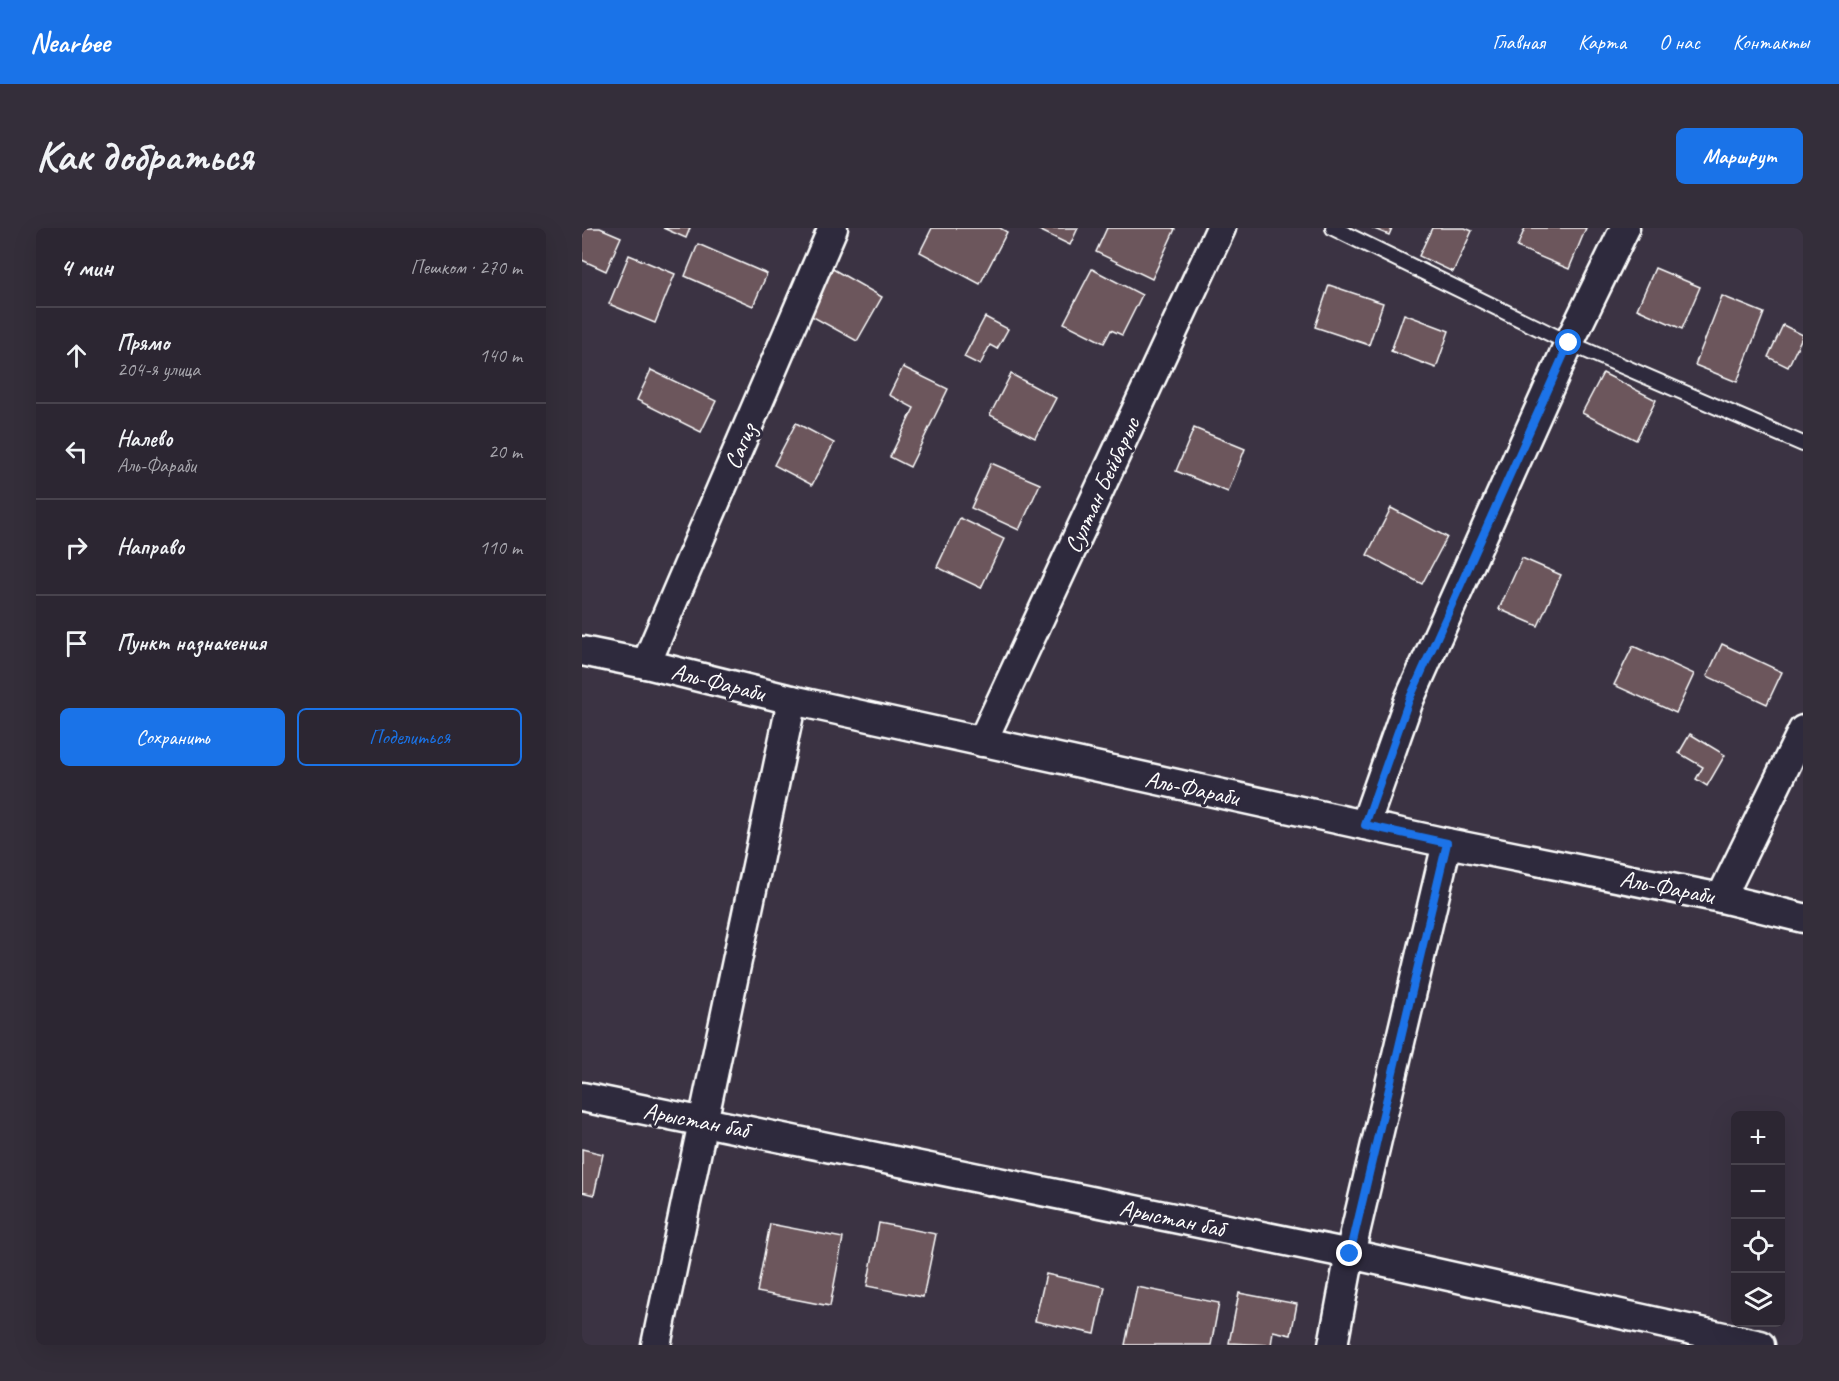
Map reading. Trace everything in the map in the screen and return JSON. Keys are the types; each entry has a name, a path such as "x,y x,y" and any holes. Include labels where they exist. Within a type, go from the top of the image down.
{"street":[{"name":"Сагиз","path":"646,664 833,228"},
{"name":"Султан Бейбарыс","path":"982,742 1221,228"},
{"path":"1365,825 1409,700 1569,343 1625,228"},
{"name":"Аль-Фараби","path":"582,651 982,742 1447,843 1721,898 1803,918"},
{"path":"656,1345 792,700"},
{"path":"1721,898 1803,730"},
{"path":"1333,1345 1350,1254 1447,843"},
{"name":"Арыстан баб","path":"582,1097 1350,1254 1760,1345"}],"lane":[{"path":"1334,228 1569,343 1803,444"}],"building":[{"path":"582,228 600,228 621,237 606,271 582,260"},
{"path":"663,228 690,228 686,238"},
{"path":"932,228 1000,228 1007,232 980,284 920,252"},
{"path":"1035,228 1078,228 1070,245"},
{"path":"1107,228 1175,229 1152,279 1096,252"},
{"path":"1372,228 1392,228 1389,235"},
{"path":"1432,228 1465,228 1472,231 1453,272 1419,256"},
{"path":"1525,228 1586,228 1569,269 1517,247"},
{"path":"698,244 767,274 753,306 685,276"},
{"path":"629,255 675,274 655,323 609,304"},
{"path":"831,268 882,297 857,341 806,313"},
{"path":"1655,268 1700,287 1682,329 1637,309"},
{"path":"1092,269 1142,295 1122,335 1111,330 1104,343 1064,323"},
{"path":"1329,285 1383,303 1369,345 1315,327"},
{"path":"1722,296 1764,313 1737,382 1695,365"},
{"path":"1404,314 1449,331 1436,368 1391,351"},
{"path":"985,317 1008,329 997,349 990,345 980,365 964,357"},
{"path":"1783,325 1803,335 1788,367 1768,357"},
{"path":"903,367 948,389 910,467 890,457 914,408 889,395"},
{"path":"651,370 716,401 701,432 637,400"},
{"path":"1603,373 1656,400 1636,440 1582,413"},
{"path":"1011,374 1056,398 1035,438 990,415"},
{"path":"796,423 834,443 812,485 774,465"},
{"path":"1194,428 1245,449 1228,492 1176,471"},
{"path":"991,463 1040,484 1019,530 971,508"},
{"path":"1391,508 1447,537 1422,584 1367,555"},
{"path":"960,518 1004,539 981,588 937,567"},
{"path":"1522,558 1561,575 1538,626 1499,609"},
{"path":"1722,644 1782,672 1767,704 1707,676"},
{"path":"1633,646 1694,674 1676,713 1614,685"},
{"path":"1690,734 1725,755 1707,786 1696,779 1703,767 1679,753"},
{"path":"582,1149 603,1154 594,1195 582,1192"},
{"path":"879,1223 936,1234 923,1297 867,1286"},
{"path":"770,1224 843,1238 830,1306 757,1292"},
{"path":"1046,1274 1105,1287 1095,1334 1035,1321"},
{"path":"1137,1287 1219,1303 1211,1345 1125,1345"},
{"path":"1239,1293 1297,1304 1291,1335 1273,1331 1271,1345 1229,1343"}],"route":[{"path":"1350,1254 1447,843 1365,825 1409,700 1569,343"}]}
